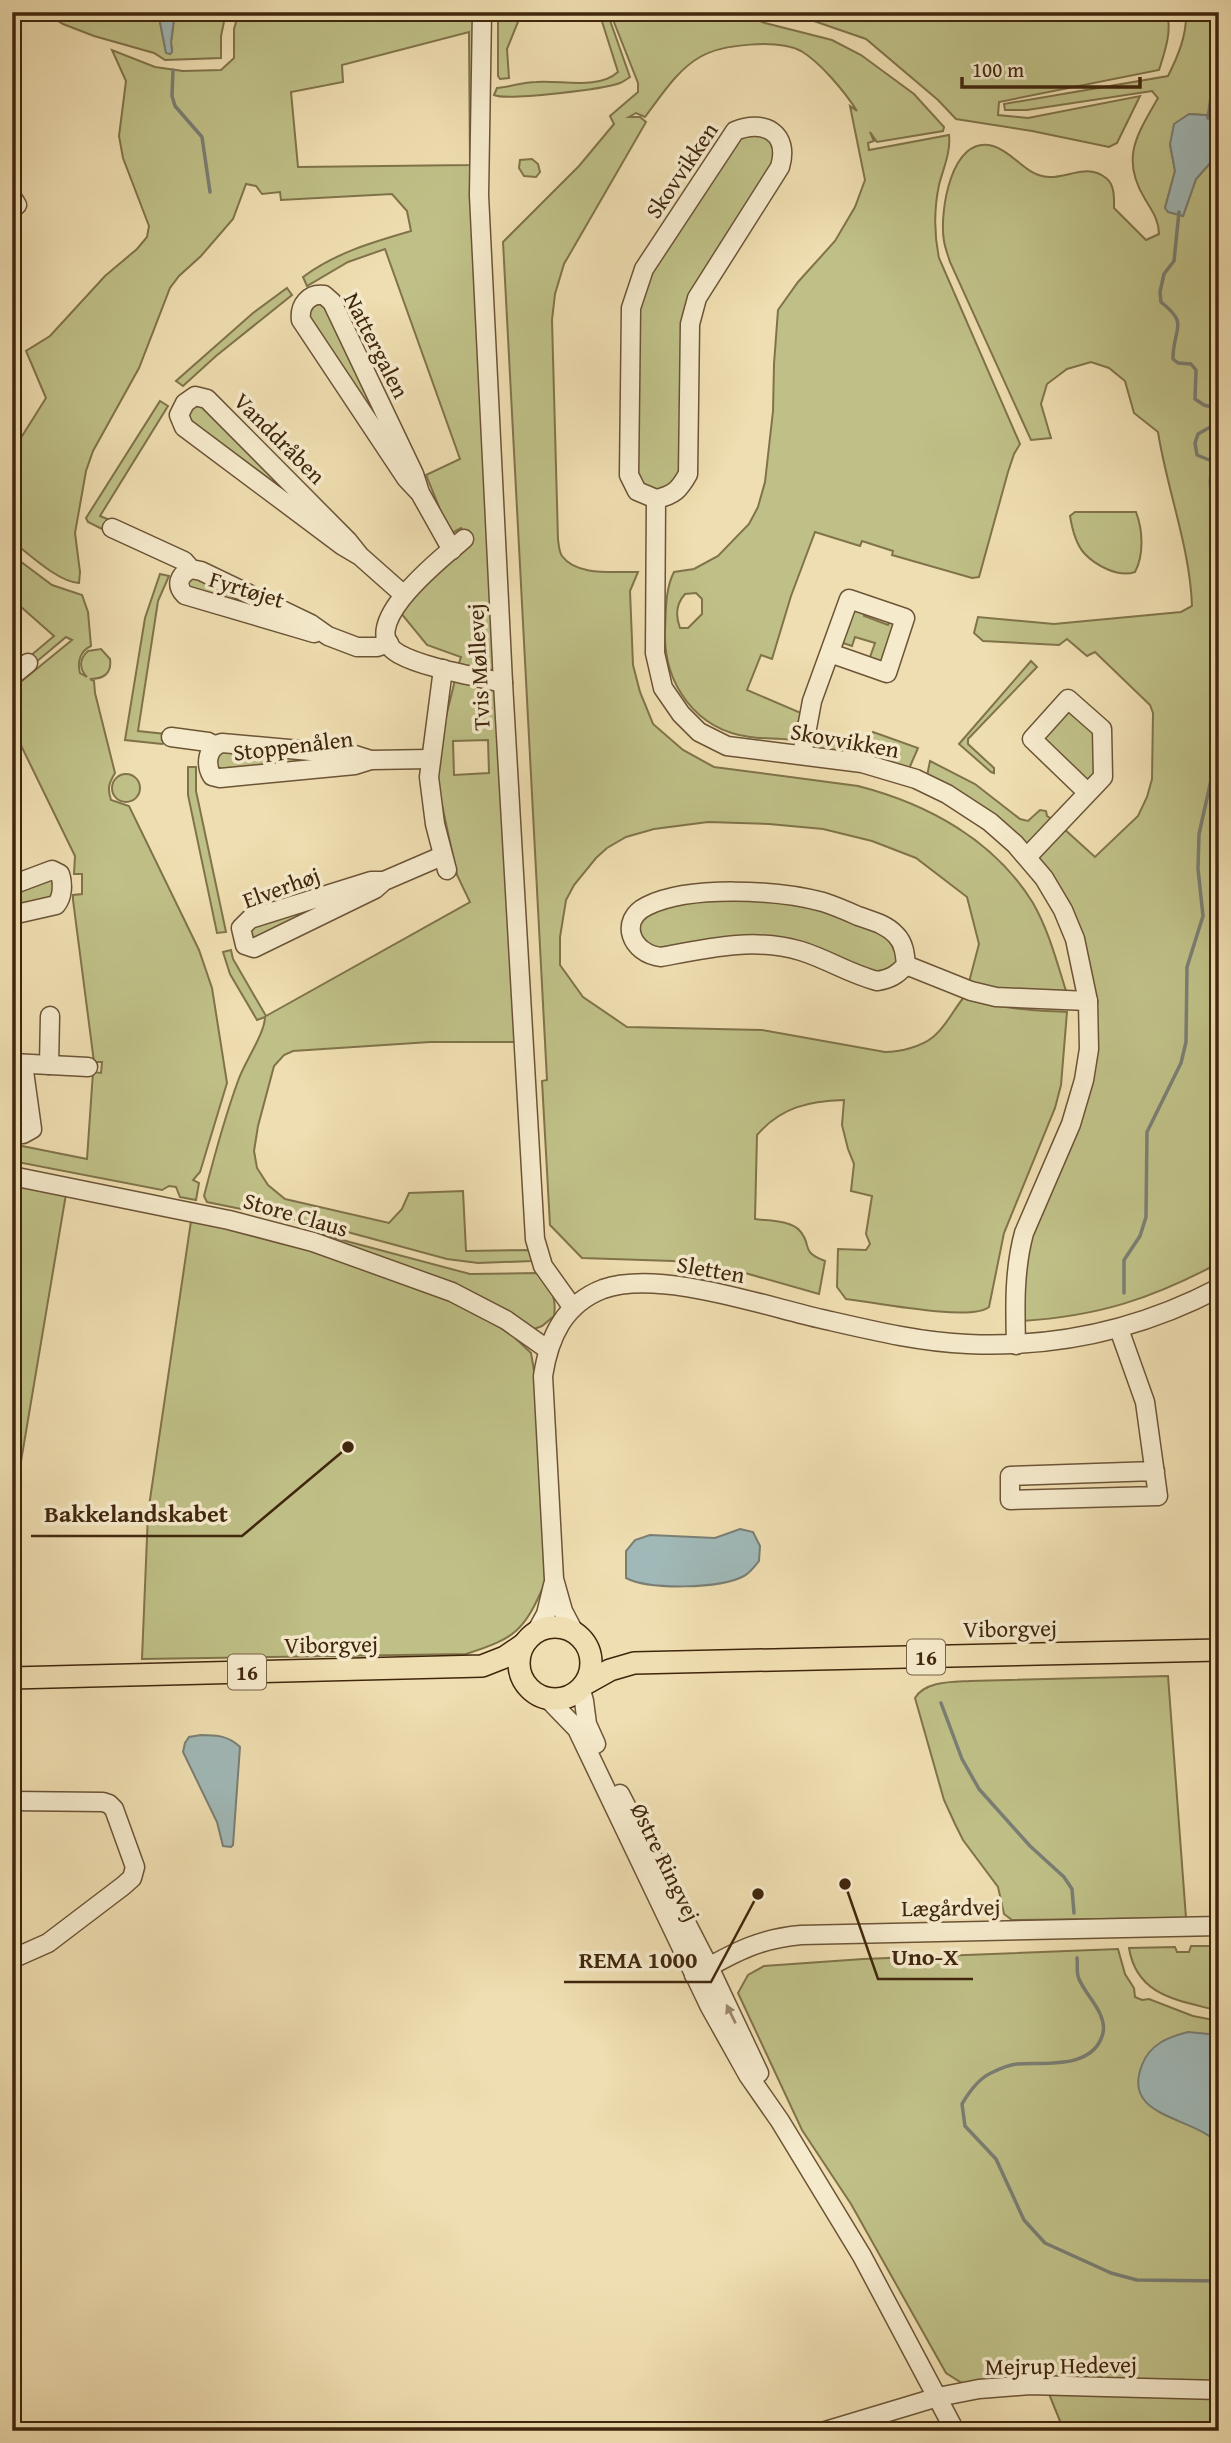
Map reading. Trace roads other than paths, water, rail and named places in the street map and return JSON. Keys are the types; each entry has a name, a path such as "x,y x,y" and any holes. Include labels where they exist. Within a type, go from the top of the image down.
{"main road":[{"name":"16","path":"529,1639 555,1628 580,1639"},
{"name":"Viborgvej","path":"12,1678 482,1666 505,1657 529,1639"},
{"path":"525,1684 519,1665 529,1639"},
{"name":"Viborgvej","path":"580,1639 611,1657 634,1663"},
{"path":"580,1639 591,1664 583,1687"},
{"name":"Viborgvej","path":"583,1687 611,1670 634,1663 1219,1650"},
{"name":"Viborgvej","path":"482,1666 525,1684"},
{"name":"16","path":"525,1684 535,1694 548,1699 562,1699 583,1687"}],"street":[{"name":"Tvis Møllevej","path":"482,12 479,195 503,683 536,1239 543,1266 573,1308"},
{"name":"Skovvikken","path":"757,125 771,130 780,140 783,156 780,167 697,298 690,324 688,474 672,496 656,499 637,491 629,475 631,308 644,269 735,131 757,125"},
{"name":"Nattergalen","path":"404,595 458,544 406,478 301,320 301,307 314,296 324,295 332,302 414,474 420,493"},
{"name":"Vanddråben","path":"360,556 184,427 179,415 185,403 195,396 206,399 360,556 404,595"},
{"name":"Skovvikken","path":"656,499 655,653 663,688 681,714 699,732 727,746 862,762 916,779 977,812 1027,857 1052,890 1072,928 1088,1001 1089,1049 1080,1094 1063,1147 1024,1233 1019,1251 1016,1276 1016,1345"},
{"name":"Fyrtøjet","path":"112,528 184,561 191,569 201,571 299,618 328,636"},
{"name":"Fyrtøjet","path":"191,569 181,576 179,586 185,594 194,599 367,648 377,648 389,643"},
{"path":"404,595 388,618 387,635 389,643 401,655 443,669 503,683"},
{"path":"802,755 812,701 849,599 905,618 887,673 830,653"},
{"path":"12,676 28,663"},
{"path":"430,759 443,669"},
{"path":"1027,857 1103,777 1102,729 1068,699 1032,739 1087,792"},
{"name":"Stoppenålen","path":"171,737 208,742 214,746"},
{"name":"Stoppenålen","path":"371,760 355,755 222,743 214,746 209,754 209,771 212,776 220,778 355,765 371,760 430,759"},
{"name":"Elverhøj","path":"384,881 375,889 254,948 245,944 241,928 250,919 371,881 384,881 444,863 431,796 430,759"},
{"path":"12,885 52,870 60,874 62,879 61,897 56,905 12,915"},
{"path":"700,892 764,893 822,902 886,926 898,936 904,949 906,965 899,974 877,981 801,951 762,944 729,944 661,957 650,956 641,951 634,942 631,931 633,920 639,911 648,905 700,892"},
{"path":"906,965 971,991 996,997 1088,1001"},
{"path":"48,1065 50,1016"},
{"path":"12,1131 23,1133 32,1129 18,1064 88,1066"},
{"name":"Store Claus","path":"12,1175 229,1220 313,1242 452,1292 506,1320 547,1349"},
{"name":"Sletten","path":"580,1639 563,1611 554,1578 543,1376 547,1349 557,1326 573,1308 600,1290 626,1284 664,1285 735,1296 823,1320 913,1338 966,1344 1016,1345 1071,1339 1119,1329 1189,1304 1219,1288"},
{"path":"1119,1329 1145,1402 1155,1471 1158,1496 1010,1500 1010,1476 1155,1471"},
{"name":"Sletten","path":"529,1639 546,1614 554,1578"},
{"name":"Østre Ringvej","path":"583,1687 587,1724 748,2075 780,2121 862,2256 955,2431"},
{"name":"Østre Ringvej","path":"548,1699 577,1729 702,1971"},
{"path":"12,1801 109,1804 114,1809 135,1867 132,1878 123,1886 48,1943 12,1959"},
{"name":"Lægårdvej","path":"702,1971 748,1946 775,1937 1219,1926"},
{"name":"Mejrup Hedevej","path":"825,2431 939,2397 979,2389 1030,2385 1219,2390"}],"water":[{"path":"156,12 175,12 170,54 166,53"},
{"path":"1189,114 1219,116 1219,153 1196,179 1183,216 1168,212 1165,208 1175,171 1170,144 1174,124"},
{"path":"740,1529 753,1532 760,1546 759,1561 744,1576 702,1586 651,1585 626,1578 626,1551 635,1540 650,1535 715,1538"},
{"path":"201,1735 232,1740 240,1747 231,1847 223,1846 217,1822 183,1752 189,1737"},
{"path":"1188,2032 1219,2035 1219,2144 1207,2134 1162,2114 1141,2096 1138,2082 1145,2058 1167,2039"}],"waterway":[{"path":"1208,118 1219,59"},
{"path":"173,70 172,96 175,106 202,137 210,192"},
{"path":"1179,212 1174,261 1164,274 1161,302 1178,322 1173,359 1178,363 1191,364 1196,370 1195,399 1219,409"},
{"path":"1219,422 1198,434 1195,443 1197,455 1219,464"},
{"path":"1213,460 1211,489 1219,517"},
{"path":"1124,1293 1124,1260 1140,1236 1146,1217 1147,1132 1181,1063 1186,1042 1187,967 1203,916 1198,869 1199,834 1219,733"},
{"path":"941,1703 962,1759 979,1789 1030,1846 1064,1877 1072,1889 1074,1913"},
{"path":"1077,1958 1079,1979 1102,2019 1103,2033 1098,2045 1079,2059 1014,2065 986,2076 974,2086 962,2104 965,2126 996,2159 1024,2220 1045,2243 1111,2273 1137,2280 1219,2281"}],"place":[{"name":"Bakkelandskabet","path":"348,1447"},
{"name":"Uno-X","path":"845,1884"},
{"name":"REMA 1000","path":"758,1894"}]}
